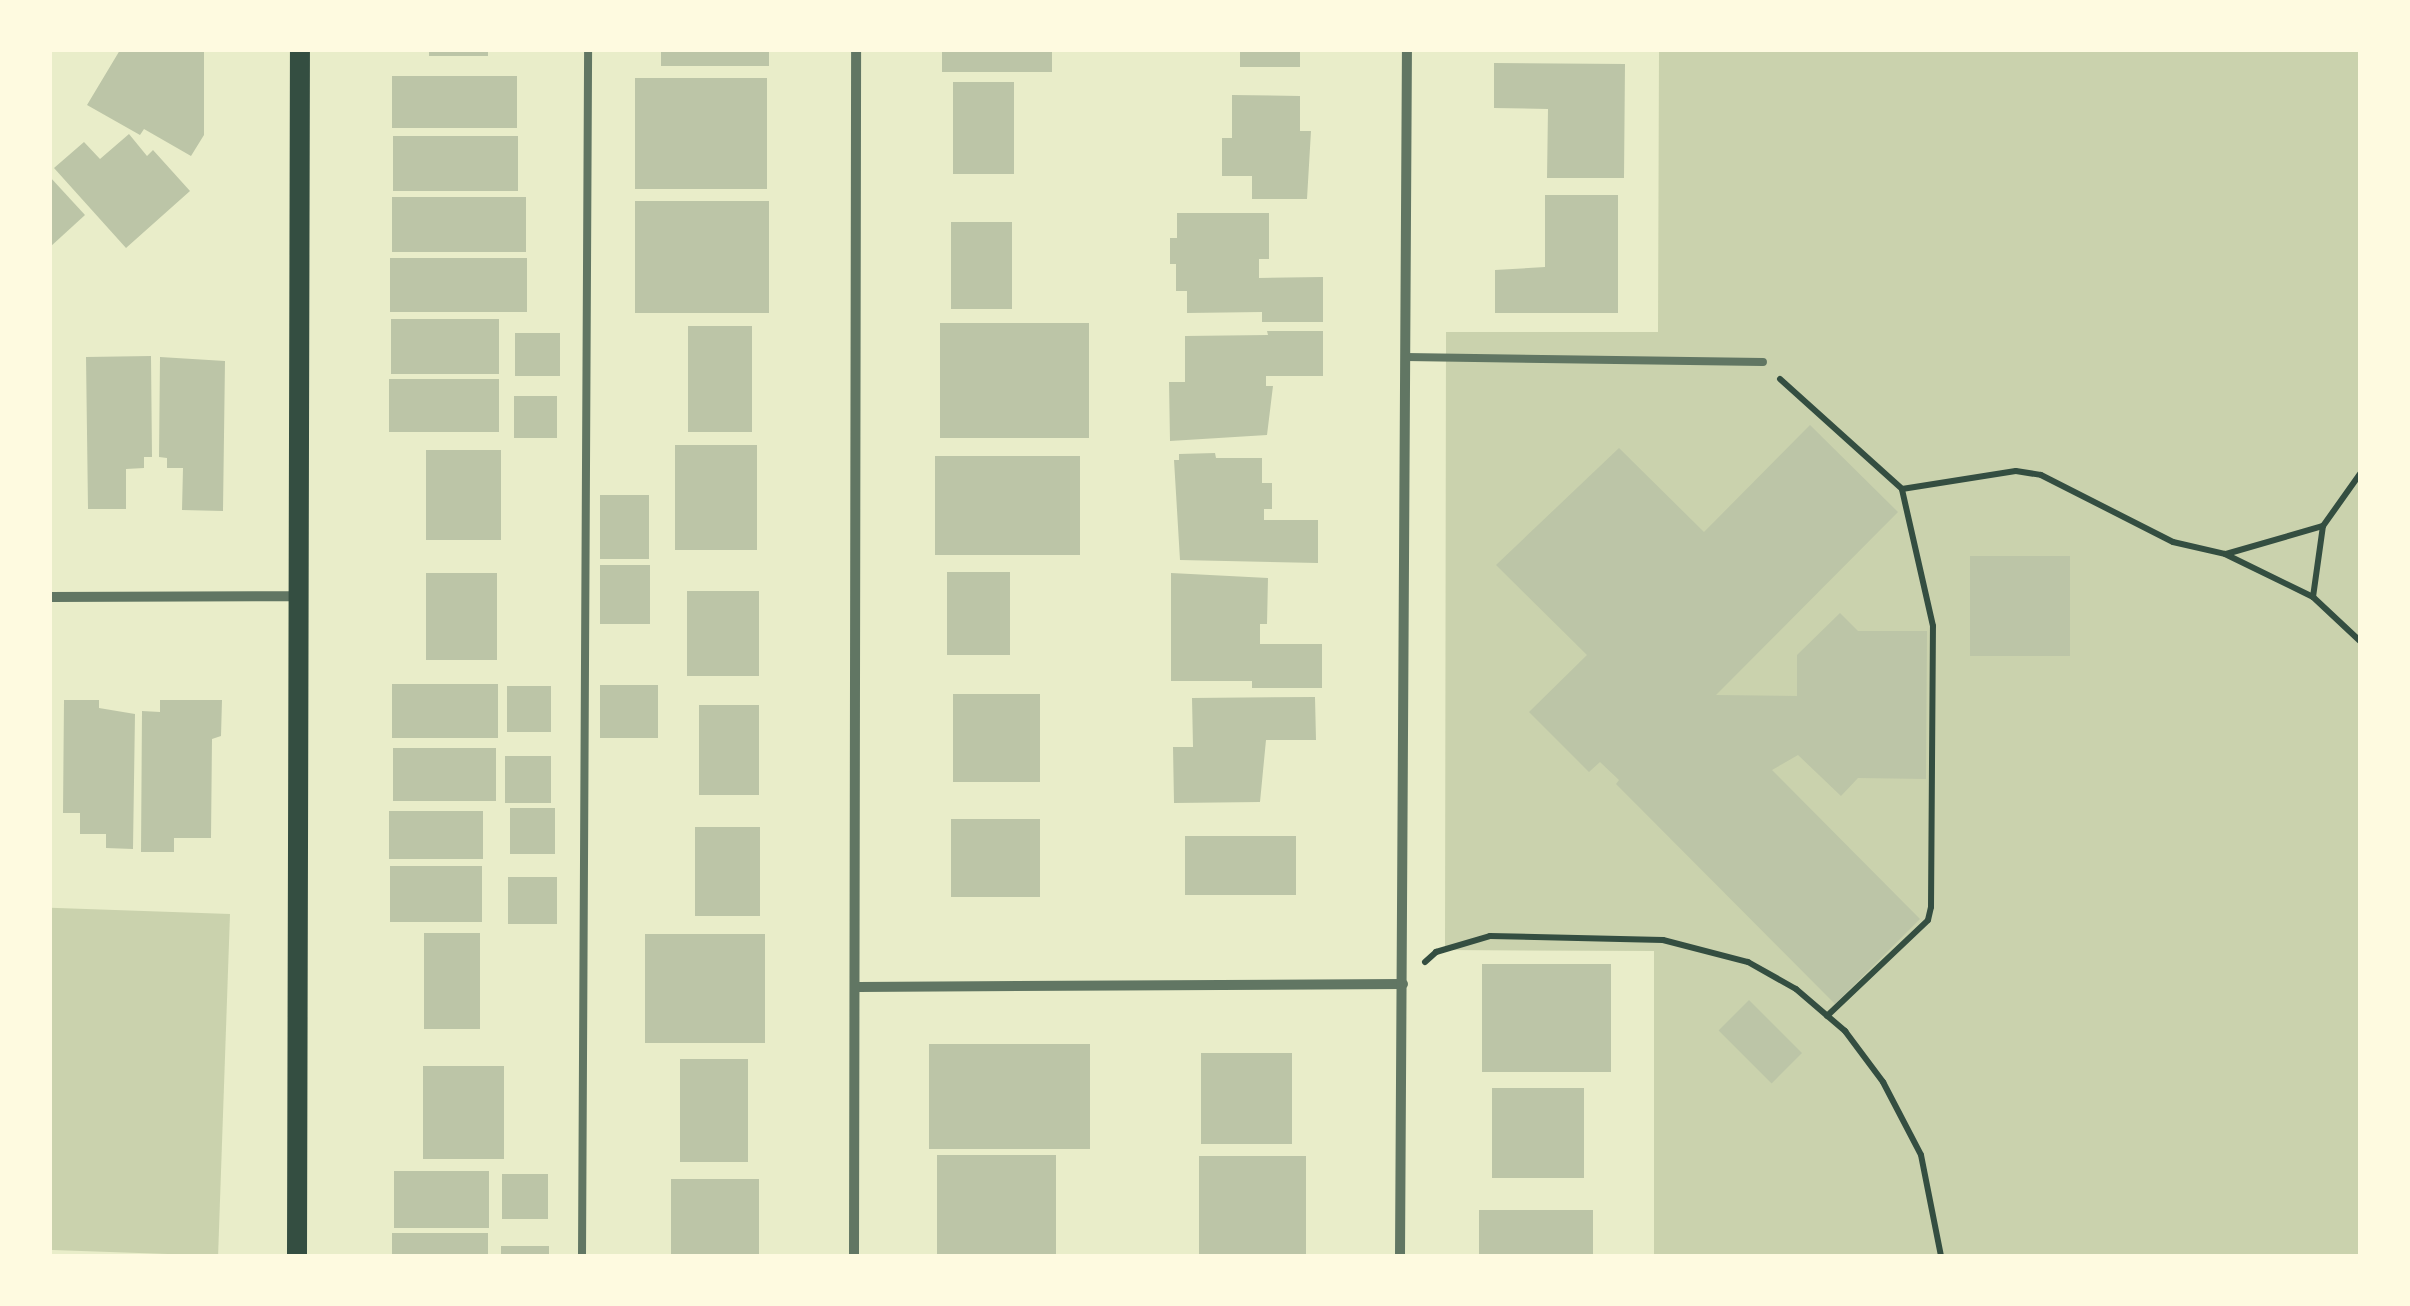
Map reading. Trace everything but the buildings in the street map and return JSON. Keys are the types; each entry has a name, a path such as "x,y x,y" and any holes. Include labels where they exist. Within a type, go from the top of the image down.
{"main road":[{"path":"297,1256 300,50"}],"street":[{"path":"854,1256 858,987 856,50"},
{"path":"1400,1256 1408,50"},
{"path":"50,597 299,596"},
{"path":"858,987 1403,984"}],"lane":[{"path":"582,1256 588,50"},
{"path":"1406,358 1763,362"}],"path":[{"path":"1763,362 1902,489 1933,626 1928,920 1827,1016"},
{"path":"1902,489 2016,471 2041,475 2118,510 2173,542 2225,554 2313,597 2360,641"},
{"path":"2313,597 2323,526 2360,474"},
{"path":"2225,554 2323,526"},
{"path":"1403,984 1436,952 1490,936 1662,940 1748,962 1796,989 1845,1031 1883,1082 1921,1155 1941,1256"}],"green space":[{"path":"1659,50 2360,50 2360,1256 1654,1256 1654,951 1445,950 1446,332 1658,332"},
{"path":"50,908 230,914 218,1256 50,1250"}]}
